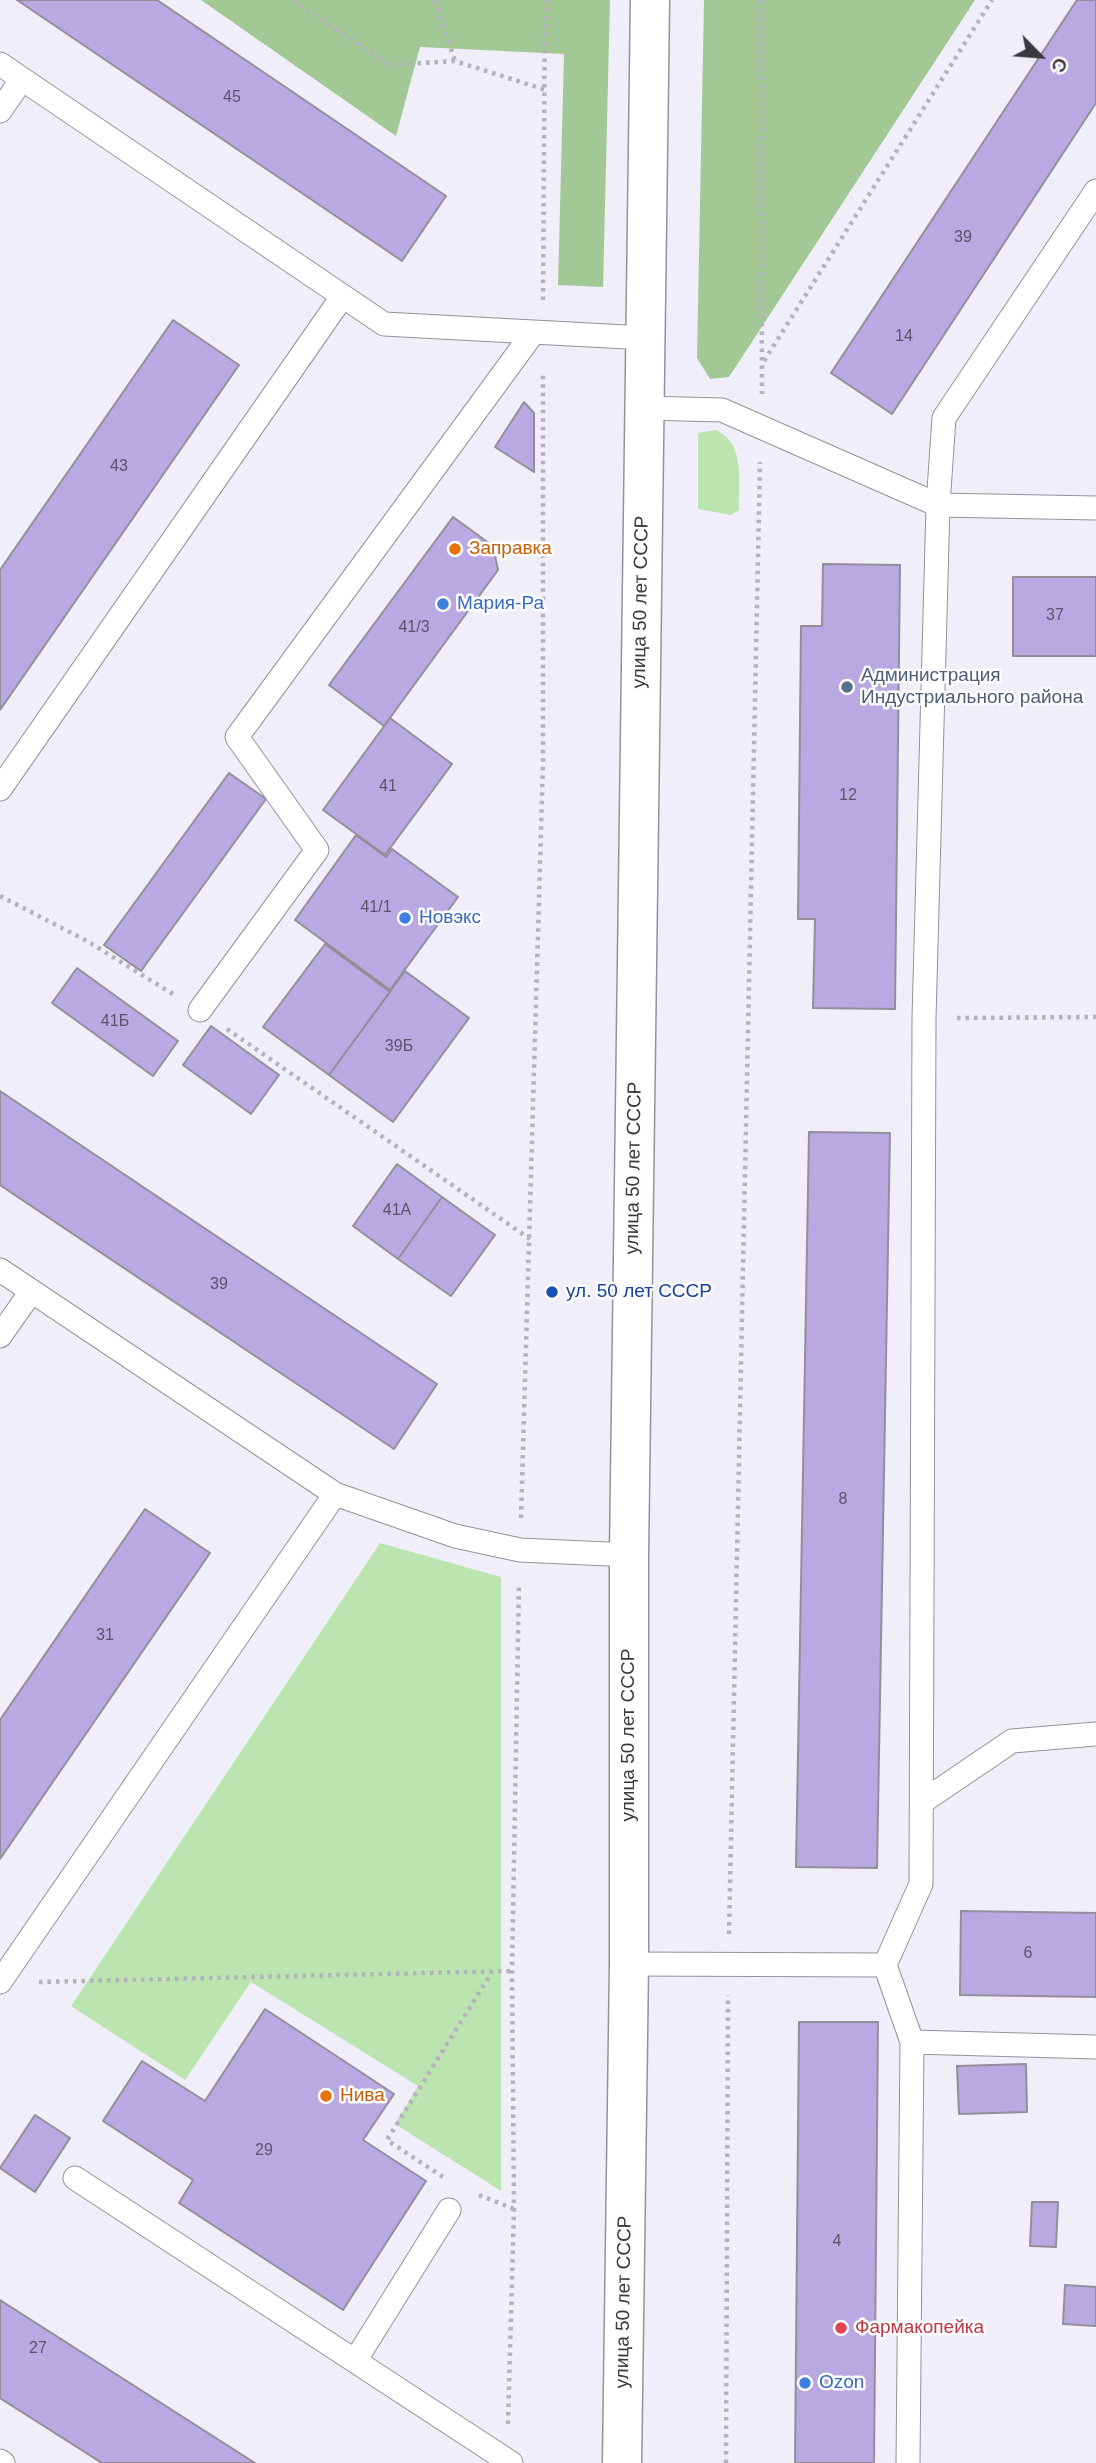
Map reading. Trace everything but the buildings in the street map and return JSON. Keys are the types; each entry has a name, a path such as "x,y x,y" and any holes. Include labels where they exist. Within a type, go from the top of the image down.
{"street":[{"name":"улица 50 лет СССР","path":"622,2463 629,1964 629,1555 649,0"}],"lane":[{"path":"0,64 384,324 645,338"},
{"path":"0,111 22,79"},
{"path":"908,2463 912,2042 885,1965 921,1884 923,1018 937,505 944,418 1096,191"},
{"path":"0,789 342,297"},
{"path":"201,1010 317,850 237,737 538,333"},
{"path":"644,408 722,410 937,505 1096,508"},
{"path":"0,1270 335,1494 455,1536 520,1549 629,1555"},
{"path":"0,1336 31,1292"},
{"path":"0,1982 335,1494"},
{"path":"922,1802 1012,1741 1096,1734"},
{"path":"629,1964 885,1965"},
{"path":"912,2042 1096,2047"},
{"path":"75,2178 509,2462"},
{"path":"355,2361 449,2210"}],"path":[{"path":"293,0 389,65 455,61 546,90"},
{"path":"435,0 455,61"},
{"path":"509,2462 514,2209 512,1971 520,1549 543,762 538,333 546,90 545,0"},
{"path":"726,2463 729,1964 763,362 761,0"},
{"path":"763,362 992,0"},
{"path":"0,896 87,941 201,1010 530,1240"},
{"path":"923,1018 1096,1017"},
{"path":"27,1982 512,1971"},
{"path":"450,2182 387,2140 492,1972"},
{"path":"471,2193 514,2209"}],"green space":[{"path":"201,0 610,0 603,287 558,285 564,54 420,47 396,136"},
{"path":"704,0 975,0 729,377 710,379 697,358"},
{"path":"716,430 732,444 738,464 739,510 731,515 698,509 698,433"},
{"path":"380,1543 501,1577 501,2191 395,2124 418,2086 251,1982 185,2080 71,2006"}],"place":[{"name":"Заправка","path":"455,549"},
{"name":"Мария-Ра","path":"443,604"},
{"name":"Администрация Индустриального района","path":"847,687"},
{"name":"Новэкс","path":"405,918"},
{"name":"ул. 50 лет СССР","path":"552,1292"},
{"name":"Нива","path":"326,2096"},
{"name":"Фармакопейка","path":"841,2328"},
{"name":"Ozon","path":"805,2383"}]}
